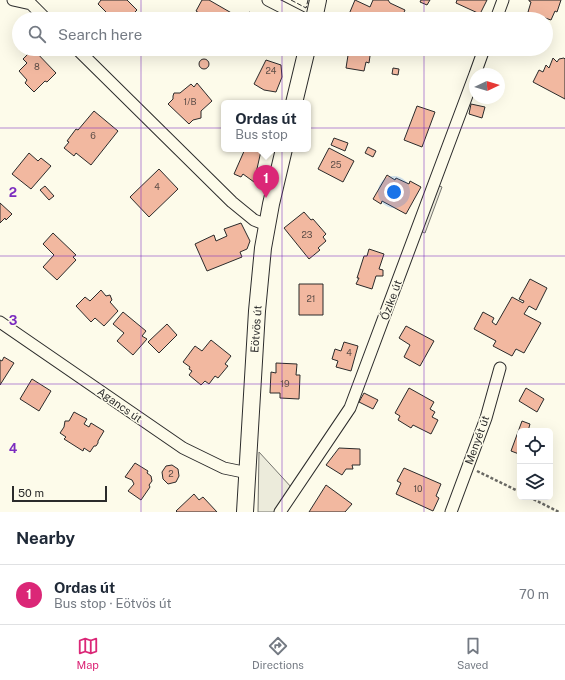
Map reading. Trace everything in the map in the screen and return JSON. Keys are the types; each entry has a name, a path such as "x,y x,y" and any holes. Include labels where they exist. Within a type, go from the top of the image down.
{"street":[{"path":"13,0 32,2 40,12"},
{"path":"268,0 291,12"},
{"path":"315,12 318,0"},
{"path":"499,12 503,0"},
{"path":"84,56 232,202 254,220 267,225"},
{"path":"295,100 305,56"},
{"name":"Őzike út","path":"477,68 481,56"},
{"name":"Őzike út","path":"280,512 350,408 469,90"},
{"name":"Eötvös út","path":"246,512 257,312 263,248 283,152"},
{"name":"Agancs út","path":"0,322 183,448 224,468 248,473"},
{"name":"Menyét út","path":"451,512 486,418 500,368"}],"path":[{"path":"468,466 517,490"},
{"path":"535,500 559,512"}],"shaded area":[{"path":"434,184 442,187 425,233 417,230"},
{"path":"259,452 292,488 275,512 258,512"}],"building":[{"path":"101,0 127,0 137,10 135,12 106,12 98,4"},
{"path":"202,0 209,0 230,12 198,12 196,11"},
{"path":"355,0 370,7 373,0 388,0 390,3 405,10 404,12 350,12"},
{"path":"421,0 430,0 427,5 420,2"},
{"path":"457,0 487,0 481,12 476,12 456,3"},
{"path":"561,0 557,12 555,11 553,16 553,12 528,12 531,2 529,1"},
{"path":"26,56 40,56 56,73 34,92 25,83 27,80 19,71 27,63 23,59"},
{"path":"348,56 370,56 369,63 366,62 364,71 346,68"},
{"path":"553,58 557,62 559,59 565,59 565,99 533,82 539,70 543,72 546,65 549,68"},
{"path":"202,59 206,59 208,60 208,68 202,69 199,66 199,62"},
{"path":"266,60 281,65 282,77 276,92 264,90 254,84"},
{"path":"393,68 399,69 398,75 392,74"},
{"path":"197,83 212,101 201,111 201,118 193,120 189,124 168,104 173,99 174,93 180,93 191,84 194,87"},
{"path":"471,104 485,107 482,118 469,114"},
{"path":"417,106 435,112 422,147 404,140"},
{"path":"94,111 118,131 91,165 76,153 74,156 64,148 69,142 67,141 76,129 78,130"},
{"path":"334,138 348,143 345,151 331,145"},
{"path":"368,147 376,151 373,157 365,153"},
{"path":"329,148 354,161 343,182 318,169"},
{"path":"244,152 261,152 254,182 243,174 241,177 234,174"},
{"path":"29,153 38,161 41,158 51,166 31,189 12,174"},
{"path":"159,169 178,189 149,217 130,197"},
{"path":"387,175 395,180 396,178 409,184 410,181 421,187 406,214 382,201 381,204 373,199"},
{"path":"45,186 54,196 49,200 40,190"},
{"path":"0,203 12,214 0,223"},
{"path":"304,212 311,220 313,219 326,234 323,237 326,241 318,248 320,250 309,259 284,228"},
{"path":"241,223 250,241 247,249 240,252 242,257 207,271 195,244 214,235 216,241 227,236 224,229"},
{"path":"53,233 76,255 73,257 76,260 57,280 43,267 54,255 43,244"},
{"path":"369,249 384,254 379,269 383,270 383,276 376,276 372,289 356,284 359,278 357,278 364,256 367,256"},
{"path":"530,279 547,288 536,310 529,306 524,314 541,323 524,353 516,349 512,356 493,346 496,341 474,329 483,312 494,318 492,322 496,325 512,297 523,303 524,301 519,299"},
{"path":"299,284 323,284 323,315 299,315"},
{"path":"101,290 106,296 110,295 112,300 110,302 118,311 104,326 95,318 91,322 76,306 85,297 90,301"},
{"path":"123,312 146,331 142,336 147,339 133,355 117,341 124,333 113,324"},
{"path":"167,324 177,335 159,353 148,342"},
{"path":"406,326 434,341 420,366 404,357 410,345 399,338"},
{"path":"211,340 231,356 225,364 228,366 218,378 215,376 209,384 205,381 201,385 189,375 192,371 189,369 190,367 183,362 195,346 202,351"},
{"path":"344,342 358,346 351,371 336,367 338,361 332,359 335,349 341,351"},
{"path":"4,357 14,363 0,385 0,360 2,361"},
{"path":"276,363 297,364 296,375 300,375 299,399 280,398 280,393 270,393 271,372 276,373"},
{"path":"32,379 51,391 39,411 20,399"},
{"path":"409,388 434,402 430,409 435,412 432,417 438,420 431,434 413,425 411,428 398,420 400,416 395,413"},
{"path":"526,388 544,399 537,412 519,401"},
{"path":"364,393 378,400 373,409 359,402"},
{"path":"74,412 87,419 84,424 89,427 91,423 104,431 96,446 94,446 90,452 84,448 83,451 64,439 66,437 60,433 64,427 65,421 69,421"},
{"path":"522,421 530,424 529,428 519,428"},
{"path":"517,435 517,453 511,451"},
{"path":"339,448 360,449 360,465 352,465 353,469 346,469 342,475 326,465"},
{"path":"135,463 148,471 147,473 151,476 152,481 149,485 150,487 141,500 128,491 134,484 132,480 125,477"},
{"path":"172,465 178,469 179,476 176,482 168,484 163,479 162,472 166,466"},
{"path":"404,468 441,484 436,496 439,498 433,511 396,494 401,483 397,481"},
{"path":"326,485 352,504 345,512 309,512"},
{"path":"194,494 199,500 203,497 217,512 176,511"}],"fence":[{"path":"291,0 306,8 308,0"}],"place":[{"name":"Ordas út","path":"266,198"}]}
